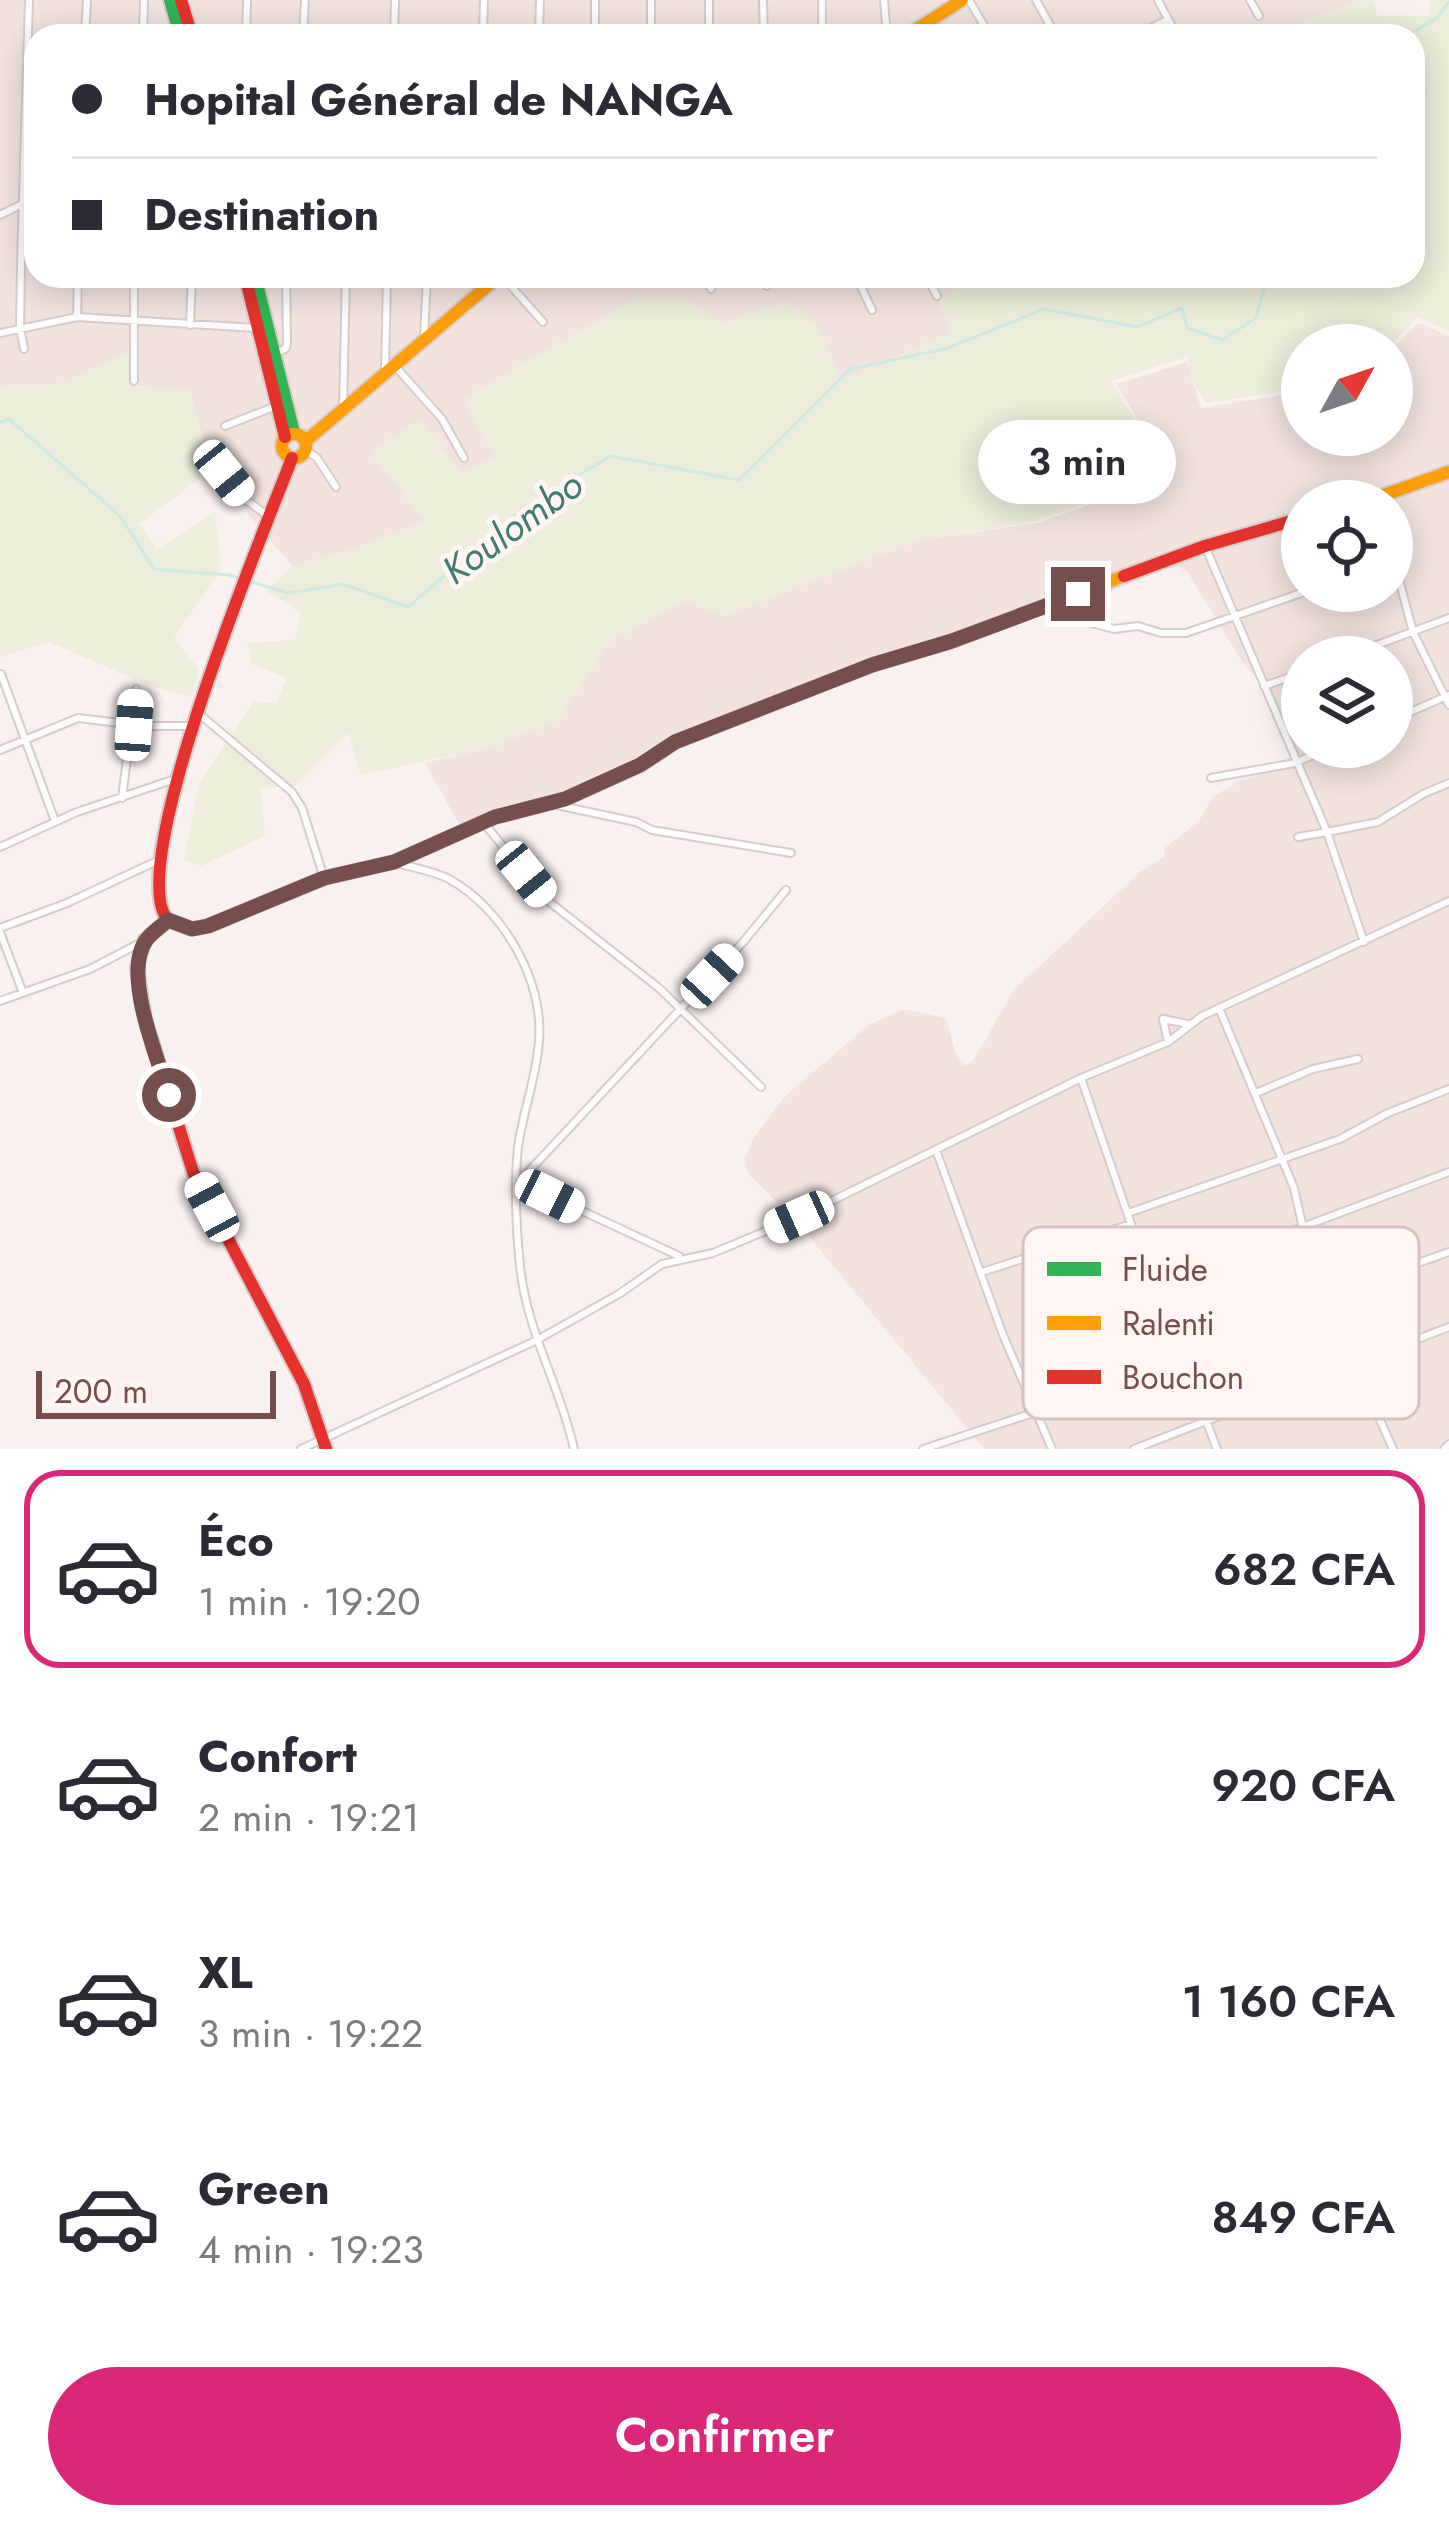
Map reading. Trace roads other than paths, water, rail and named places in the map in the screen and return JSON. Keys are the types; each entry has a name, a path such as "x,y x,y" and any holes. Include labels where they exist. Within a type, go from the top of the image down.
{"street":[{"path":"934,24 966,0"},
{"path":"1158,0 1170,24"},
{"path":"1250,0 1259,16"},
{"path":"1160,24 1168,20"},
{"path":"0,215 24,202"},
{"path":"24,202 20,328 24,349"},
{"path":"77,317 78,288"},
{"path":"133,288 134,381"},
{"path":"190,325 192,288"},
{"path":"248,288 279,405 298,440 336,487"},
{"path":"258,288 298,440 300,457 292,458 282,449 298,440 343,408 390,370 476,288"},
{"path":"275,354 286,348 286,288"},
{"path":"343,408 346,288"},
{"path":"387,288 390,370 442,419 464,458"},
{"path":"424,338 426,288"},
{"path":"511,288 543,322"},
{"path":"862,288 872,310"},
{"path":"933,288 937,296"},
{"path":"0,333 77,317 259,328"},
{"path":"225,426 279,405"},
{"path":"292,458 196,719 158,861 160,911 168,920 192,929 324,878 394,862 483,822 610,781 675,742 796,694 1205,546 1281,524"},
{"path":"1413,485 1449,472"},
{"path":"224,473 246,500 269,516"},
{"path":"1205,546 1281,728"},
{"path":"1065,616 1114,628 1138,626 1186,633 1281,601"},
{"path":"1407,612 1448,699 1413,712"},
{"path":"1402,636 1449,618"},
{"path":"1,674 55,821"},
{"path":"1264,686 1281,680"},
{"path":"122,799 136,688"},
{"path":"0,703 12,700"},
{"path":"0,751 78,718 134,725 196,719 292,792 302,808 324,878"},
{"path":"1211,778 1281,766"},
{"path":"1297,768 1327,832 1364,943"},
{"path":"0,847 55,821 178,778"},
{"path":"1298,837 1378,822 1449,783"},
{"path":"549,803 636,822 652,830 790,853"},
{"path":"483,822 547,900 659,988 761,1087"},
{"path":"23,993 0,930 158,861"},
{"path":"394,862 449,879 475,898 500,923 537,1004 540,1035 519,1145 520,1264 535,1341 574,1449"},
{"path":"518,1184 786,890"},
{"path":"302,1449 325,1444 535,1341 619,1294 647,1272 682,1258 729,1248 1081,1078 1168,1042 1219,1008 1449,901"},
{"path":"0,1001 89,969 144,941 168,920"},
{"path":"144,941 137,968 145,1019 193,1172 304,1384 325,1444"},
{"path":"1219,1008 1298,1199 1302,1225"},
{"path":"1168,1042 1163,1019 1189,1024"},
{"path":"1256,1093 1313,1070 1358,1059"},
{"path":"1081,1078 1132,1227"},
{"path":"1127,1213 1340,1139 1388,1113 1449,1089"},
{"path":"936,1150 1023,1378"},
{"path":"1297,1227 1449,1172"},
{"path":"518,1184 682,1258"},
{"path":"1122,1227 1131,1224"},
{"path":"1419,1263 1449,1252"},
{"path":"982,1272 1023,1259"},
{"path":"1419,1339 1449,1328"},
{"path":"923,1449 1023,1416"},
{"path":"1039,1419 1052,1449"},
{"path":"1205,1419 1217,1449"},
{"path":"1134,1449 1214,1419"},
{"path":"1379,1419 1393,1449"}],"waterway":[{"name":"Koulombo","path":"1425,25 1449,2"},
{"name":"Koulombo","path":"1425,91 1425,95"},
{"name":"Koulombo","path":"0,422 9,419 120,516 154,569 229,575 288,593 343,584 408,607 512,517 610,456 739,480 850,369 945,349 1044,309 1137,327 1182,308 1187,328 1222,340 1256,318 1264,288"}]}
